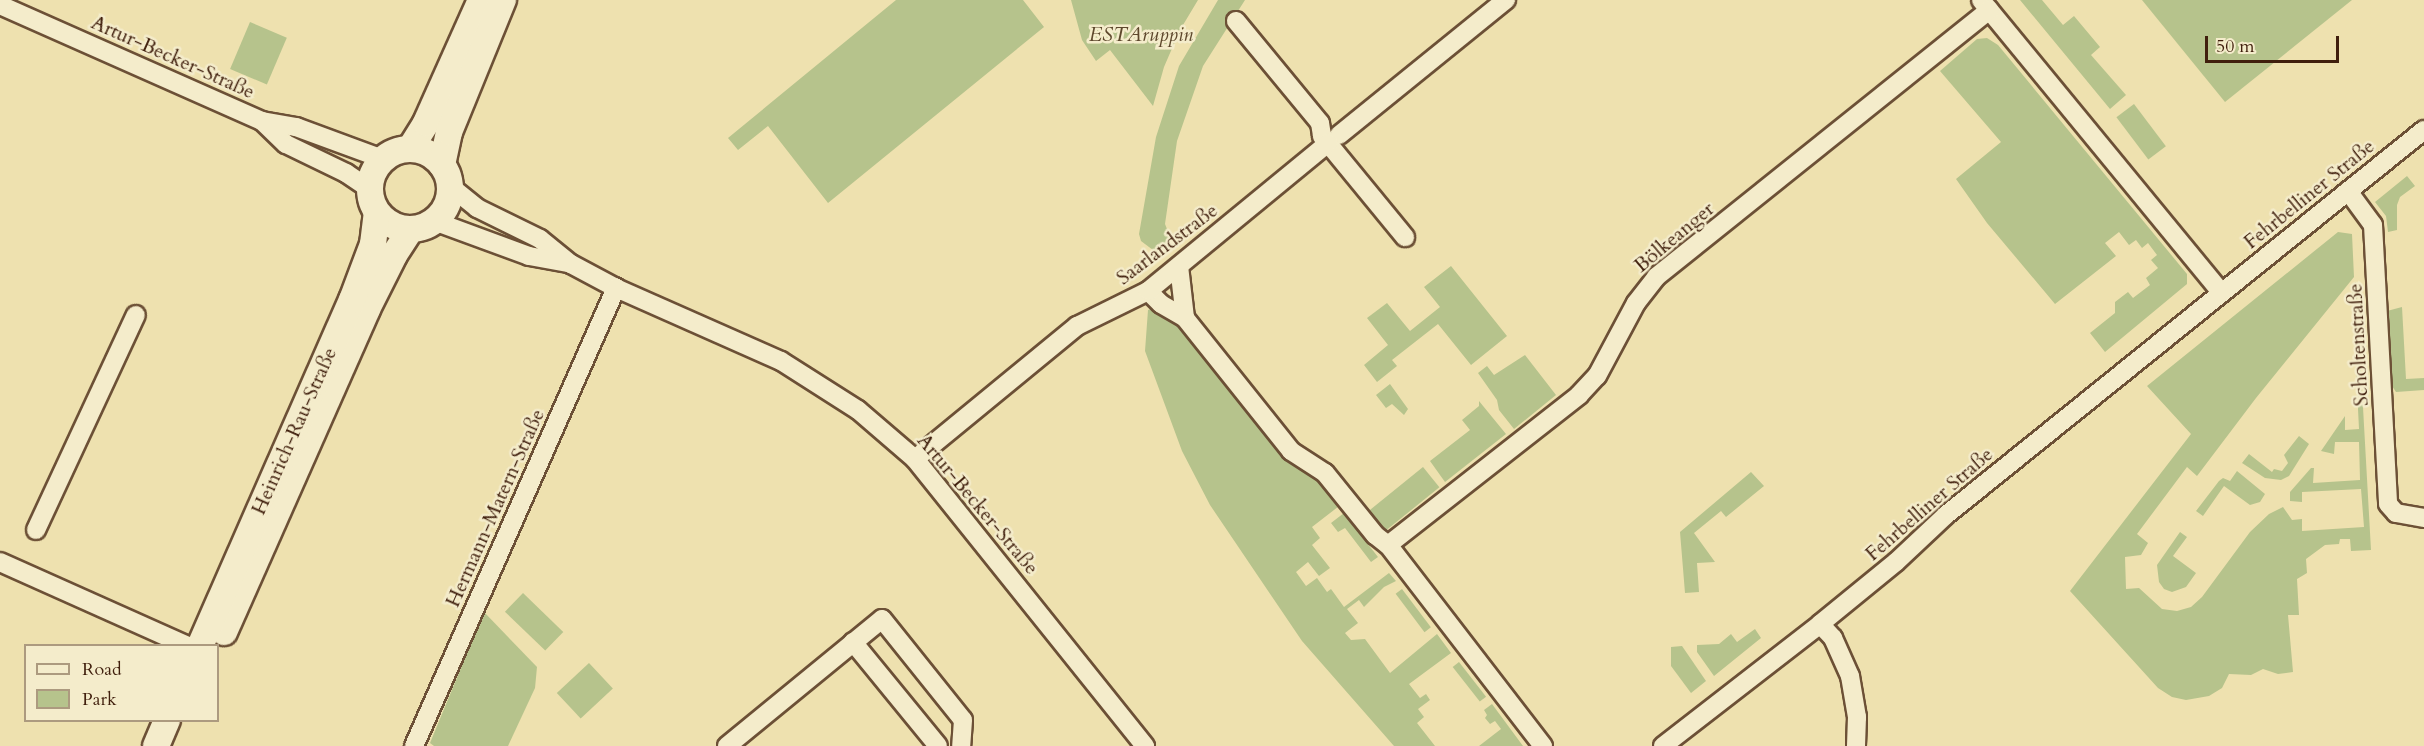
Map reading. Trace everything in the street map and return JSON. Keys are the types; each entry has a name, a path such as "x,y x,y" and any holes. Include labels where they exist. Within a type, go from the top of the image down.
{"main road":[{"path":"410,149 426,123 481,0"},
{"path":"446,176 422,151 410,149 391,154 383,159 371,178 374,201 393,225 423,225 446,206 446,176 453,123 503,0"},
{"name":"Heinrich-Rau-Straße","path":"200,644 352,300 373,244 374,201"},
{"name":"Heinrich-Rau-Straße","path":"217,644 367,309 394,255 423,225"},
{"path":"156,746 166,722"},
{"path":"174,746 184,722"}],"street":[{"name":"Saarlandstraße","path":"915,459 1077,326 1148,291 1329,138 1506,0"},
{"name":"Artur-Becker-Straße","path":"0,5 262,121 296,127 383,159"},
{"path":"1985,5 2222,293"},
{"name":"Bölkeanger","path":"1388,545 1579,395 1597,376 1636,303 1656,277 1985,5"},
{"path":"1236,21 1320,123 1405,237"},
{"name":"Artur-Becker-Straße","path":"262,121 286,144 346,173 374,201"},
{"name":"Fehrbelliner Straße","path":"1663,746 1820,624 1896,562 1946,515 2424,130"},
{"name":"Artur-Becker-Straße","path":"446,176 477,208 540,239 571,264 616,288 782,361 858,410 915,459 1145,746"},
{"name":"Scholtenstraße","path":"2348,191 2373,225 2388,504 2396,513 2424,518"},
{"name":"Artur-Becker-Straße","path":"423,225 529,255 571,264"},
{"path":"1179,266 1185,318"},
{"name":"Hermann-Matern-Straße","path":"414,746 616,288"},
{"path":"1148,291 1161,304 1185,318 1290,452 1325,473 1375,535 1388,545 1543,746"},
{"path":"36,530 136,315"},
{"path":"0,562 186,644"},
{"path":"735,743 882,619 963,720 962,746"},
{"path":"1820,624 1833,638 1850,676 1857,717 1856,746"},
{"path":"853,642 938,746"}],"green space":[{"path":"896,0 1023,0 1044,27 828,203 768,126 738,150 728,138"},
{"name":"ESTAruppin","path":"1071,0 1198,0 1180,30 1164,67 1153,106 1110,50 1096,61 1082,40"},
{"path":"1218,0 1245,0 1203,66 1177,141 1165,224 1175,249 1153,250 1141,241 1139,234 1156,137 1179,66"},
{"path":"2020,0 2042,0 2063,25 2074,16 2100,47 2091,55 2126,95 2110,109"},
{"path":"2142,0 2352,0 2225,102"},
{"path":"250,22 287,38 267,85 230,69"},
{"path":"1987,38 1998,45 2187,274 2187,284 2105,352 2090,333 2115,313 2115,302 2128,292 2133,298 2150,285 2146,278 2158,268 2151,260 2157,255 2148,243 2142,248 2136,240 2129,245 2119,232 2105,243 2116,256 2055,304 1987,223 1956,179 2001,142 1940,71 1977,39"},
{"path":"2134,104 2166,146 2148,160 2116,117"},
{"path":"2407,176 2415,186 2400,197 2397,205 2397,230 2388,232 2386,216 2375,202"},
{"path":"2338,232 2352,234 2354,277 2256,398 2197,476 2187,467 2137,534 2148,543 2141,555 2125,557 2126,589 2139,588 2162,609 2177,611 2191,607 2202,597 2250,532 2269,514 2283,507 2292,520 2302,519 2302,531 2364,527 2361,489 2302,492 2302,502 2290,501 2290,492 2311,468 2314,468 2313,483 2360,480 2359,442 2335,442 2334,454 2321,451 2345,416 2345,430 2359,429 2352,290 2356,282 2371,550 2351,551 2350,539 2340,539 2339,544 2325,545 2306,559 2307,573 2297,579 2299,615 2288,615 2293,672 2278,674 2263,669 2251,675 2229,674 2222,688 2209,696 2186,700 2172,697 2158,688 2070,591 2191,434 2147,386"},
{"path":"1451,266 1507,336 1471,365 1438,324 1392,360 1397,366 1377,382 1364,365 1388,345 1367,318 1387,303 1410,331 1440,307 1424,287"},
{"path":"1158,306 1185,322 1343,503 1312,527 1320,538 1312,545 1330,568 1319,576 1308,562 1296,572 1306,586 1317,578 1327,592 1331,589 1344,607 1389,573 1396,581 1384,587 1364,607 1359,600 1347,609 1358,623 1345,633 1351,640 1365,639 1390,673 1437,634 1451,653 1409,684 1420,698 1426,694 1430,700 1418,709 1424,717 1417,723 1435,746 1394,746 1302,641 1210,505 1182,451 1145,351 1148,310"},
{"path":"2402,307 2406,379 2424,378 2424,390 2396,392 2390,383 2387,311"},
{"path":"1525,355 1556,395 1514,429 1499,410 1497,400 1478,373 1487,366 1494,375"},
{"path":"1390,384 1408,409 1404,415 1392,404 1386,408 1376,395"},
{"path":"1479,401 1506,434 1445,482 1430,461 1470,430 1462,420 1479,406"},
{"path":"2299,436 2309,444 2289,476 2281,480 2265,478 2242,463 2249,454 2272,472 2274,469 2282,471 2288,463 2284,455"},
{"path":"1423,467 1439,487 1380,535 1364,515"},
{"path":"2237,471 2265,494 2260,502 2250,505 2224,486 2203,516 2196,511 2219,481 2223,478 2230,481"},
{"path":"1751,472 1764,486 1726,517 1721,511 1694,533 1715,562 1697,563 1699,592 1685,593 1680,532"},
{"path":"1351,512 1372,539 1367,543 1378,557 1371,562 1345,528 1338,532 1331,523 1344,513 1346,516"},
{"path":"2180,532 2187,537 2173,556 2196,573 2186,587 2172,592 2164,589 2159,582 2157,565"},
{"path":"1402,589 1431,627 1424,632 1396,594"},
{"path":"523,593 563,632 545,651 505,612"},
{"path":"484,612 537,667 535,688 508,746 434,746 430,743"},
{"path":"1755,629 1761,638 1714,676 1697,652 1697,645 1719,644 1731,634 1737,642"},
{"path":"1682,646 1706,681 1691,693 1671,666 1671,647"},
{"path":"1459,662 1486,697 1480,702 1453,667"},
{"path":"589,663 613,689 581,719 557,693"},
{"path":"1492,704 1523,746 1479,746 1501,729 1495,721 1490,724 1485,718 1487,715 1484,710"}]}
